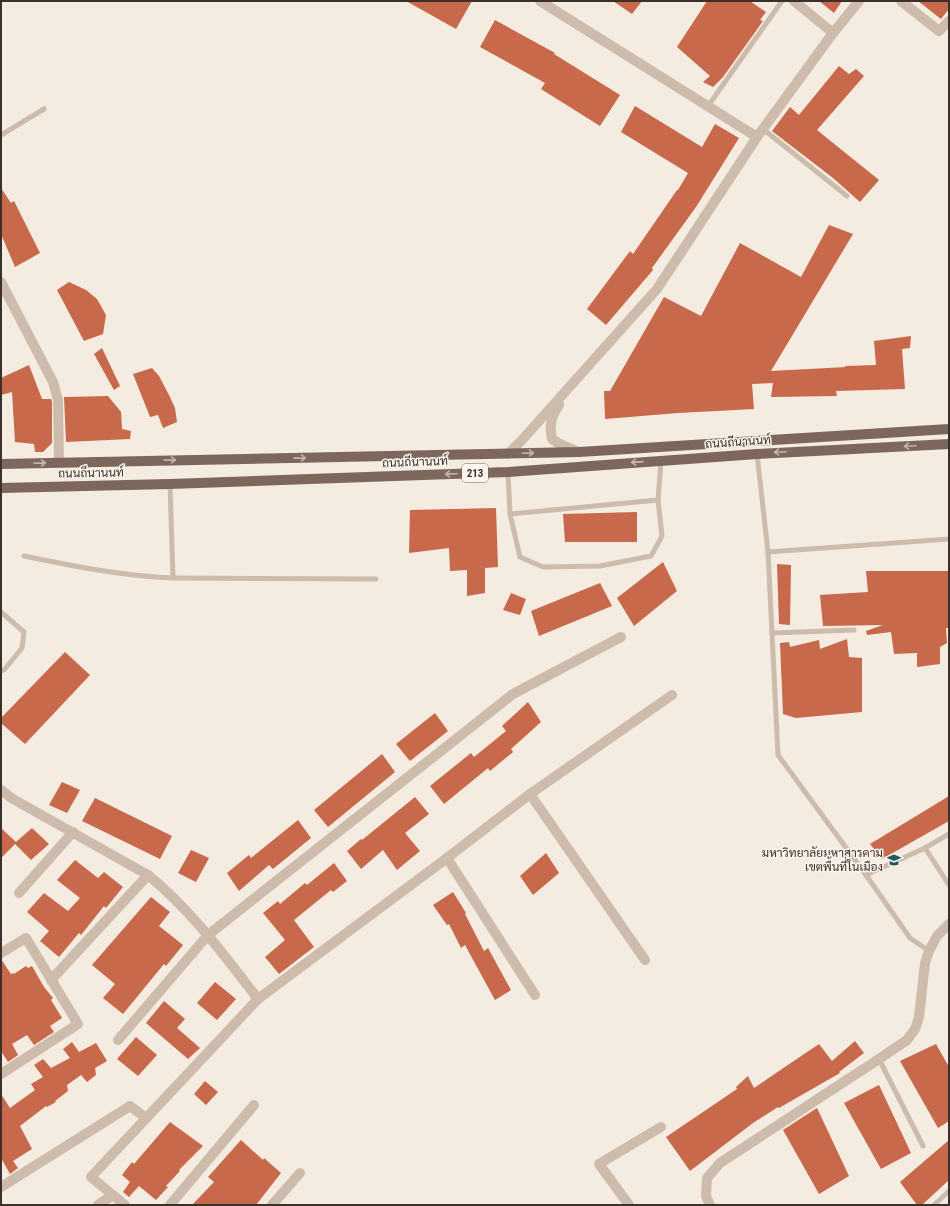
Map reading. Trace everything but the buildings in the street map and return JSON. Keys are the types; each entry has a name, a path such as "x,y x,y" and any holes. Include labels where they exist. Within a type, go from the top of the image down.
{"main road":[{"name":"ถนนถีนานนท์","path":"1,464 579,452 949,429"},
{"name":"ถนนถีนานนท์","path":"1,488 170,484 508,472 757,454 949,444"}],"street":[{"path":"540,1 708,106 760,133"},
{"path":"794,1 833,33"},
{"path":"508,454 657,289 760,133 833,33 859,1"},
{"path":"901,1 939,31 949,21"},
{"path":"1,282 53,382 58,400 59,462"},
{"path":"570,386 554,412 549,428 552,439 579,452"},
{"path":"118,1040 208,935 513,694 621,637"},
{"path":"125,1205 91,1176 258,999 530,794 672,694"},
{"path":"1,790 13,799 148,875 168,891 208,935 258,999"},
{"path":"530,794 646,960"},
{"path":"20,893 73,832"},
{"path":"447,858 535,995"},
{"path":"51,980 148,875"},
{"path":"710,1205 706,1196 707,1178 720,1163 907,1040 916,1029 920,1017 925,963 929,951 937,936 949,924"},
{"path":"1,953 26,938 78,1024 1,1074"},
{"path":"170,1205 254,1105"},
{"path":"1,1187 130,1106 146,1118"},
{"path":"629,1205 599,1164 661,1127"},
{"path":"272,1205 300,1173"},
{"path":"98,1205 113,1195"}],"lane":[{"path":"708,106 782,1"},
{"path":"1,135 44,109"},
{"path":"760,133 847,196"},
{"path":"757,454 768,552 778,756 866,875 910,938 929,951"},
{"path":"508,472 510,514 520,557 543,567 600,566 651,556 662,536 658,500 661,461"},
{"path":"170,484 173,578"},
{"path":"510,514 658,500"},
{"path":"768,552 949,539"},
{"path":"24,556 93,570 146,577 376,579"},
{"path":"1,612 24,632 22,648 4,670 1,671"},
{"path":"772,632 854,630"},
{"path":"866,875 925,848 949,834"},
{"path":"925,848 949,885"},
{"path":"880,1059 923,1146"},
{"path":"934,1205 949,1191"}],"place":[{"name":"มหาวิทยาลัยมหาสารคาม เขตพื้นที่ในเมือง","path":"894,860"}]}
